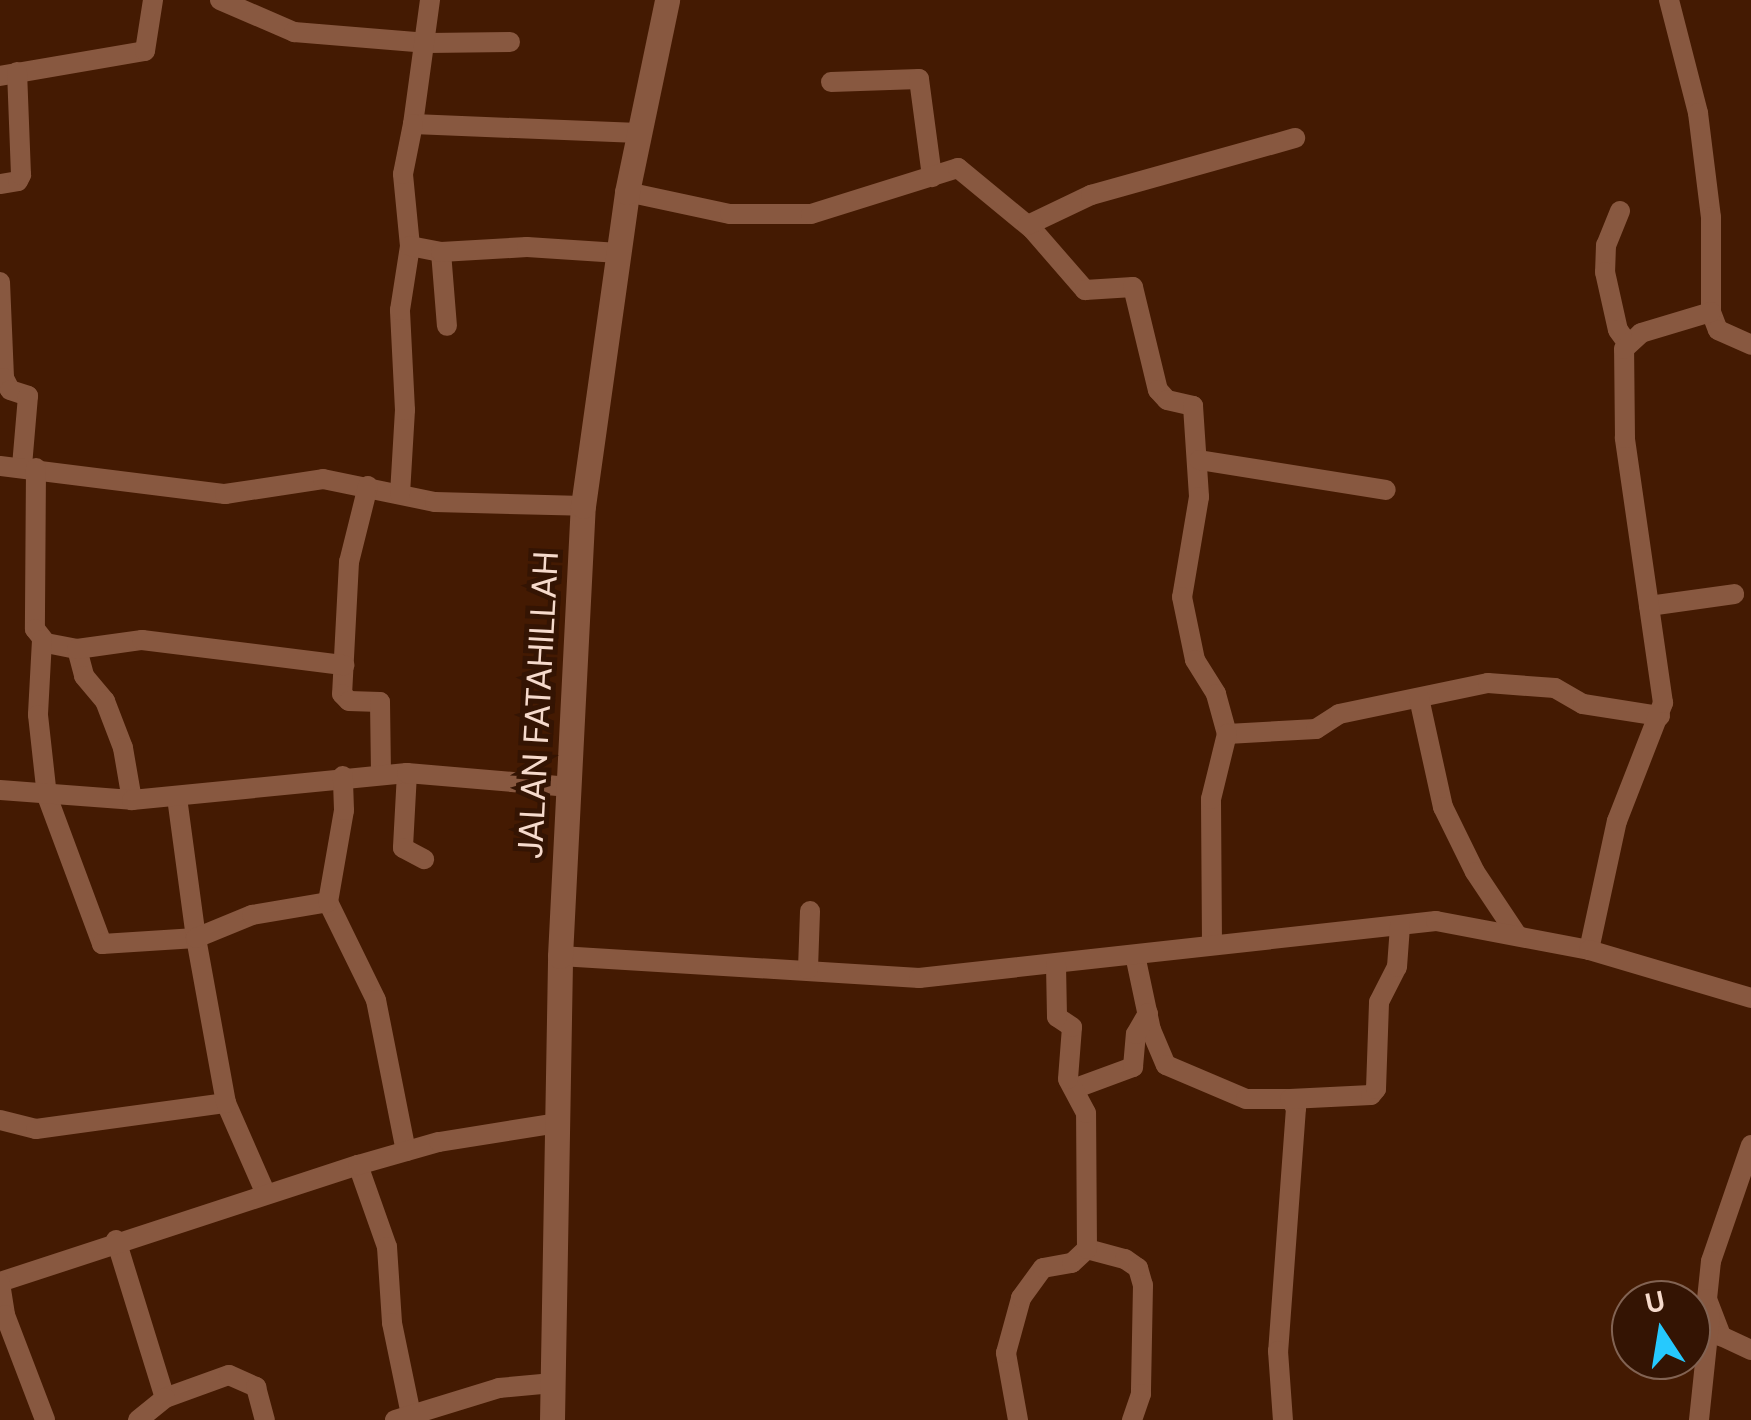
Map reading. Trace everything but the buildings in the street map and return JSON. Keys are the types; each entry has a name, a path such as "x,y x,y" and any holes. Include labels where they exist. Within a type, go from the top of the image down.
{"street":[{"path":"0,184 18,182 21,174 8,74 145,51 153,0"},
{"path":"220,0 294,32 428,43 510,42"},
{"path":"400,494 405,410 400,310 410,246 403,174 428,43 430,0"},
{"name":"JALAN FATAHILLAH","path":"552,1420 560,956 583,506 627,192 666,0"},
{"path":"1669,0 1701,131 1711,217 1711,312 1718,330 1751,346"},
{"path":"831,82 920,78 932,177"},
{"path":"413,124 638,133"},
{"path":"1028,225 1091,195 1295,138"},
{"path":"627,192 770,216 846,208 932,177 949,167 967,172 1028,225 1085,290 1133,287 1154,380 1163,398 1193,406 1199,460 1182,597 1196,660 1216,694 1227,734 1211,799 1212,944"},
{"path":"1620,211 1606,244 1605,272 1618,330 1628,344"},
{"path":"410,246 441,252 527,247 619,254"},
{"path":"441,252 447,326"},
{"path":"1,287 6,386 28,396 19,467 34,622 42,640 38,715 47,796 94,936 102,944 196,938 252,915 328,902"},
{"path":"1589,950 1617,820 1660,716 1662,682 1620,379 1628,344 1658,326 1711,312"},
{"path":"1199,460 1386,490"},
{"path":"19,467 225,494 312,480 368,486 435,502 583,506"},
{"path":"368,486 349,562 344,698 380,702 381,774"},
{"path":"1649,606 1734,594"},
{"path":"42,640 77,649 142,640 344,666"},
{"path":"77,649 84,676 105,701 123,748 132,800"},
{"path":"1227,734 1316,730 1339,714 1475,683 1518,682 1555,688 1583,704 1660,716"},
{"path":"1419,698 1444,807 1474,872 1525,937"},
{"path":"0,790 132,800 177,798 343,776 407,773 568,786"},
{"path":"407,773 403,848 424,859"},
{"path":"343,776 344,810 328,902 376,1000 406,1151"},
{"path":"177,798 196,938 226,1102 266,1194"},
{"path":"808,969 810,911"},
{"path":"560,956 919,978 1212,944 1468,923 1589,950 1751,998"},
{"path":"1136,954 1148,1013 1166,1065 1184,1078 1246,1099 1371,1095 1376,1089 1378,1002 1398,967 1400,926"},
{"path":"1018,1420 1006,1353 1021,1298 1040,1270 1072,1263 1087,1249 1086,1113 1068,1077 1072,1028 1056,1014 1056,965"},
{"path":"1076,1088 1133,1067 1136,1034 1148,1013"},
{"path":"1283,1420 1278,1352 1297,1117 1290,1099"},
{"path":"0,1120 36,1128 226,1102"},
{"path":"45,1420 15,1345 0,1282 116,1240 406,1151 558,1123"},
{"path":"1711,1280 1711,1260 1743,1211 1751,1145"},
{"path":"358,1165 387,1247 403,1418 500,1388 553,1383"},
{"path":"116,1240 165,1398"},
{"path":"1087,1249 1125,1259 1138,1268 1143,1285 1141,1394 1132,1420"},
{"path":"1711,1318 1721,1336 1751,1350"},
{"path":"138,1420 165,1398 229,1376 256,1388 265,1420"},
{"path":"1699,1420 1703,1380"}]}
